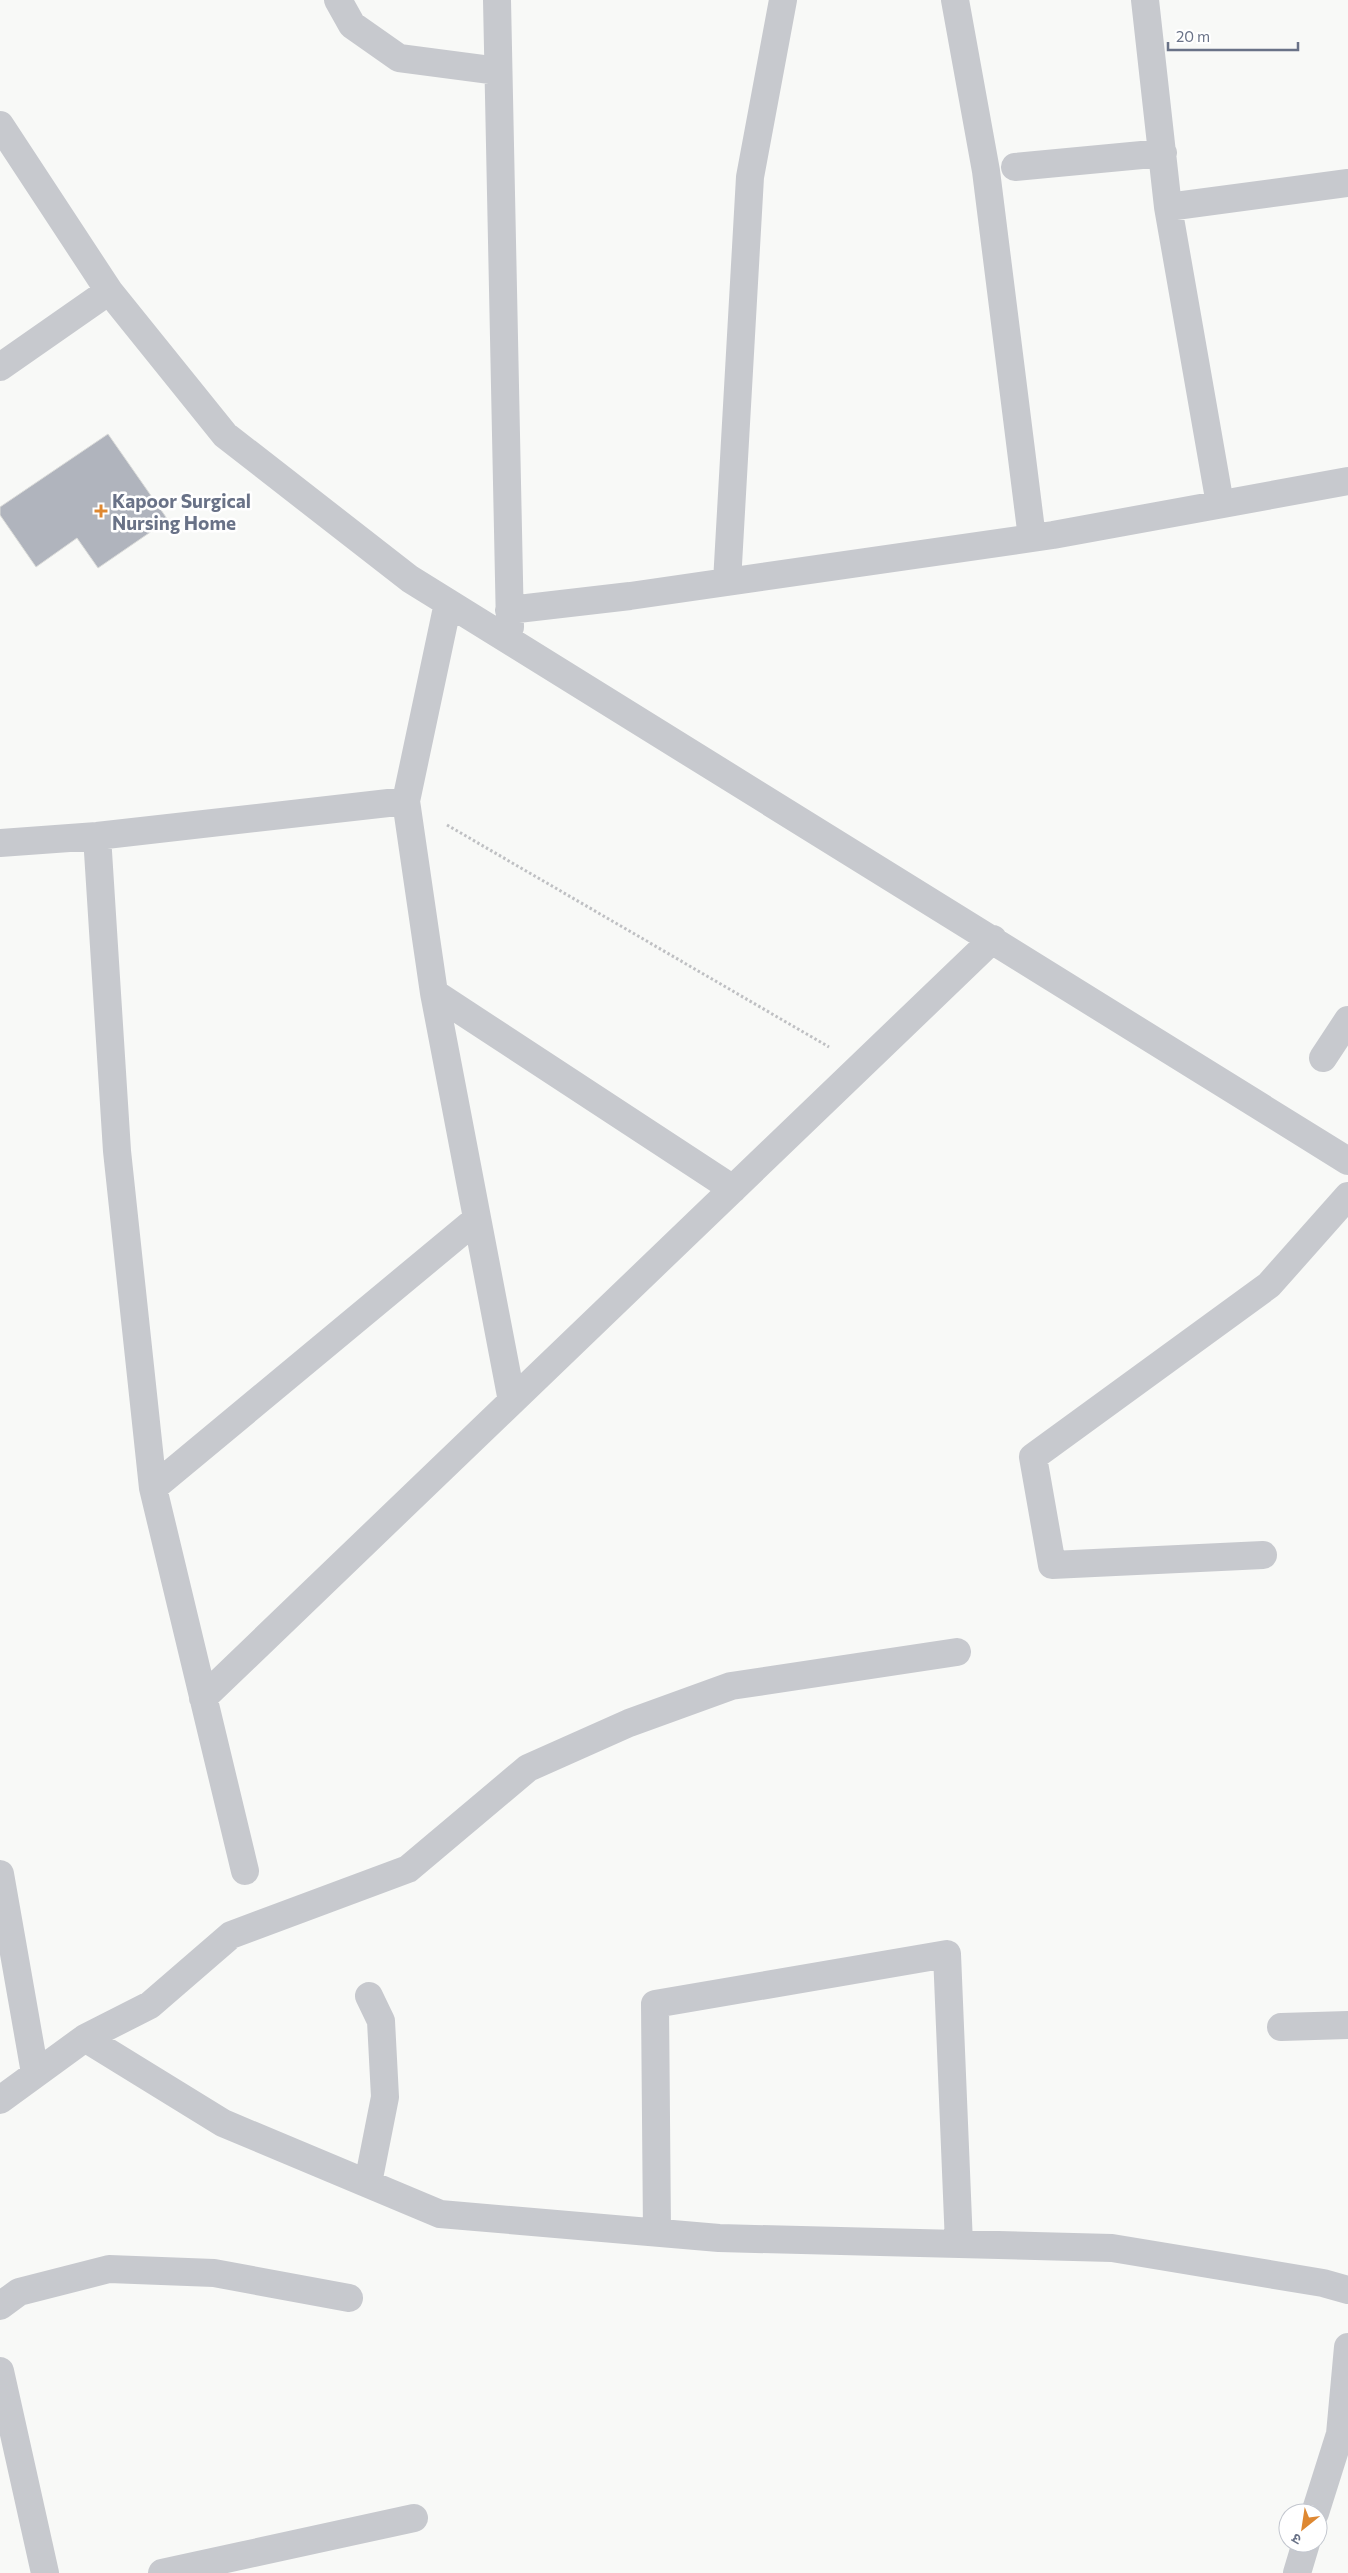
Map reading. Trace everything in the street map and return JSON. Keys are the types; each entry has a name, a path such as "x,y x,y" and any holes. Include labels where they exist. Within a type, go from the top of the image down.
{"street":[{"path":"338,0 352,25 399,58 498,70"},
{"path":"496,0 510,641"},
{"path":"727,582 750,177 783,0"},
{"path":"956,0 986,171 1032,538"},
{"path":"1145,0 1168,207 1220,504"},
{"path":"0,124 109,291 224,434 410,579 1348,1161"},
{"path":"1015,167 1163,153"},
{"path":"1168,207 1348,183"},
{"path":"0,367 109,291"},
{"path":"509,610 727,582 1032,538 1348,481"},
{"path":"448,602 406,801 434,993 512,1401"},
{"path":"0,843 97,836 406,801"},
{"path":"97,836 117,1151 153,1488 245,1871"},
{"path":"203,1698 993,940"},
{"path":"434,993 733,1189"},
{"path":"1323,1058 1348,1020"},
{"path":"1263,1555 1052,1565 1033,1457 1269,1285 1348,1196"},
{"path":"153,1488 478,1219"},
{"path":"0,2100 85,2038 150,2005 231,1935 408,1869 528,1768 612,1730 731,1686 957,1652"},
{"path":"0,1874 35,2073"},
{"path":"657,2232 654,2004 947,1954 959,2244"},
{"path":"368,2183 384,2097 381,2021 370,1996"},
{"path":"1281,2027 1348,2025"},
{"path":"85,2038 223,2123 440,2214 729,2238 1112,2248 1323,2283 1348,2290"},
{"path":"0,2306 20,2292 109,2269 214,2273 349,2298"},
{"path":"1318,2503 1340,2434 1348,2347"},
{"path":"0,2371 45,2573"},
{"path":"162,2573 414,2518"},
{"path":"1297,2573 1303,2553"}],"path":[{"path":"406,801 861,1066"}],"building":[{"path":"108,434 168,520 98,568 77,538 36,567 0,515 0,507"}],"place":[{"name":"Kapoor Surgical Nursing Home","path":"101,511"}]}
